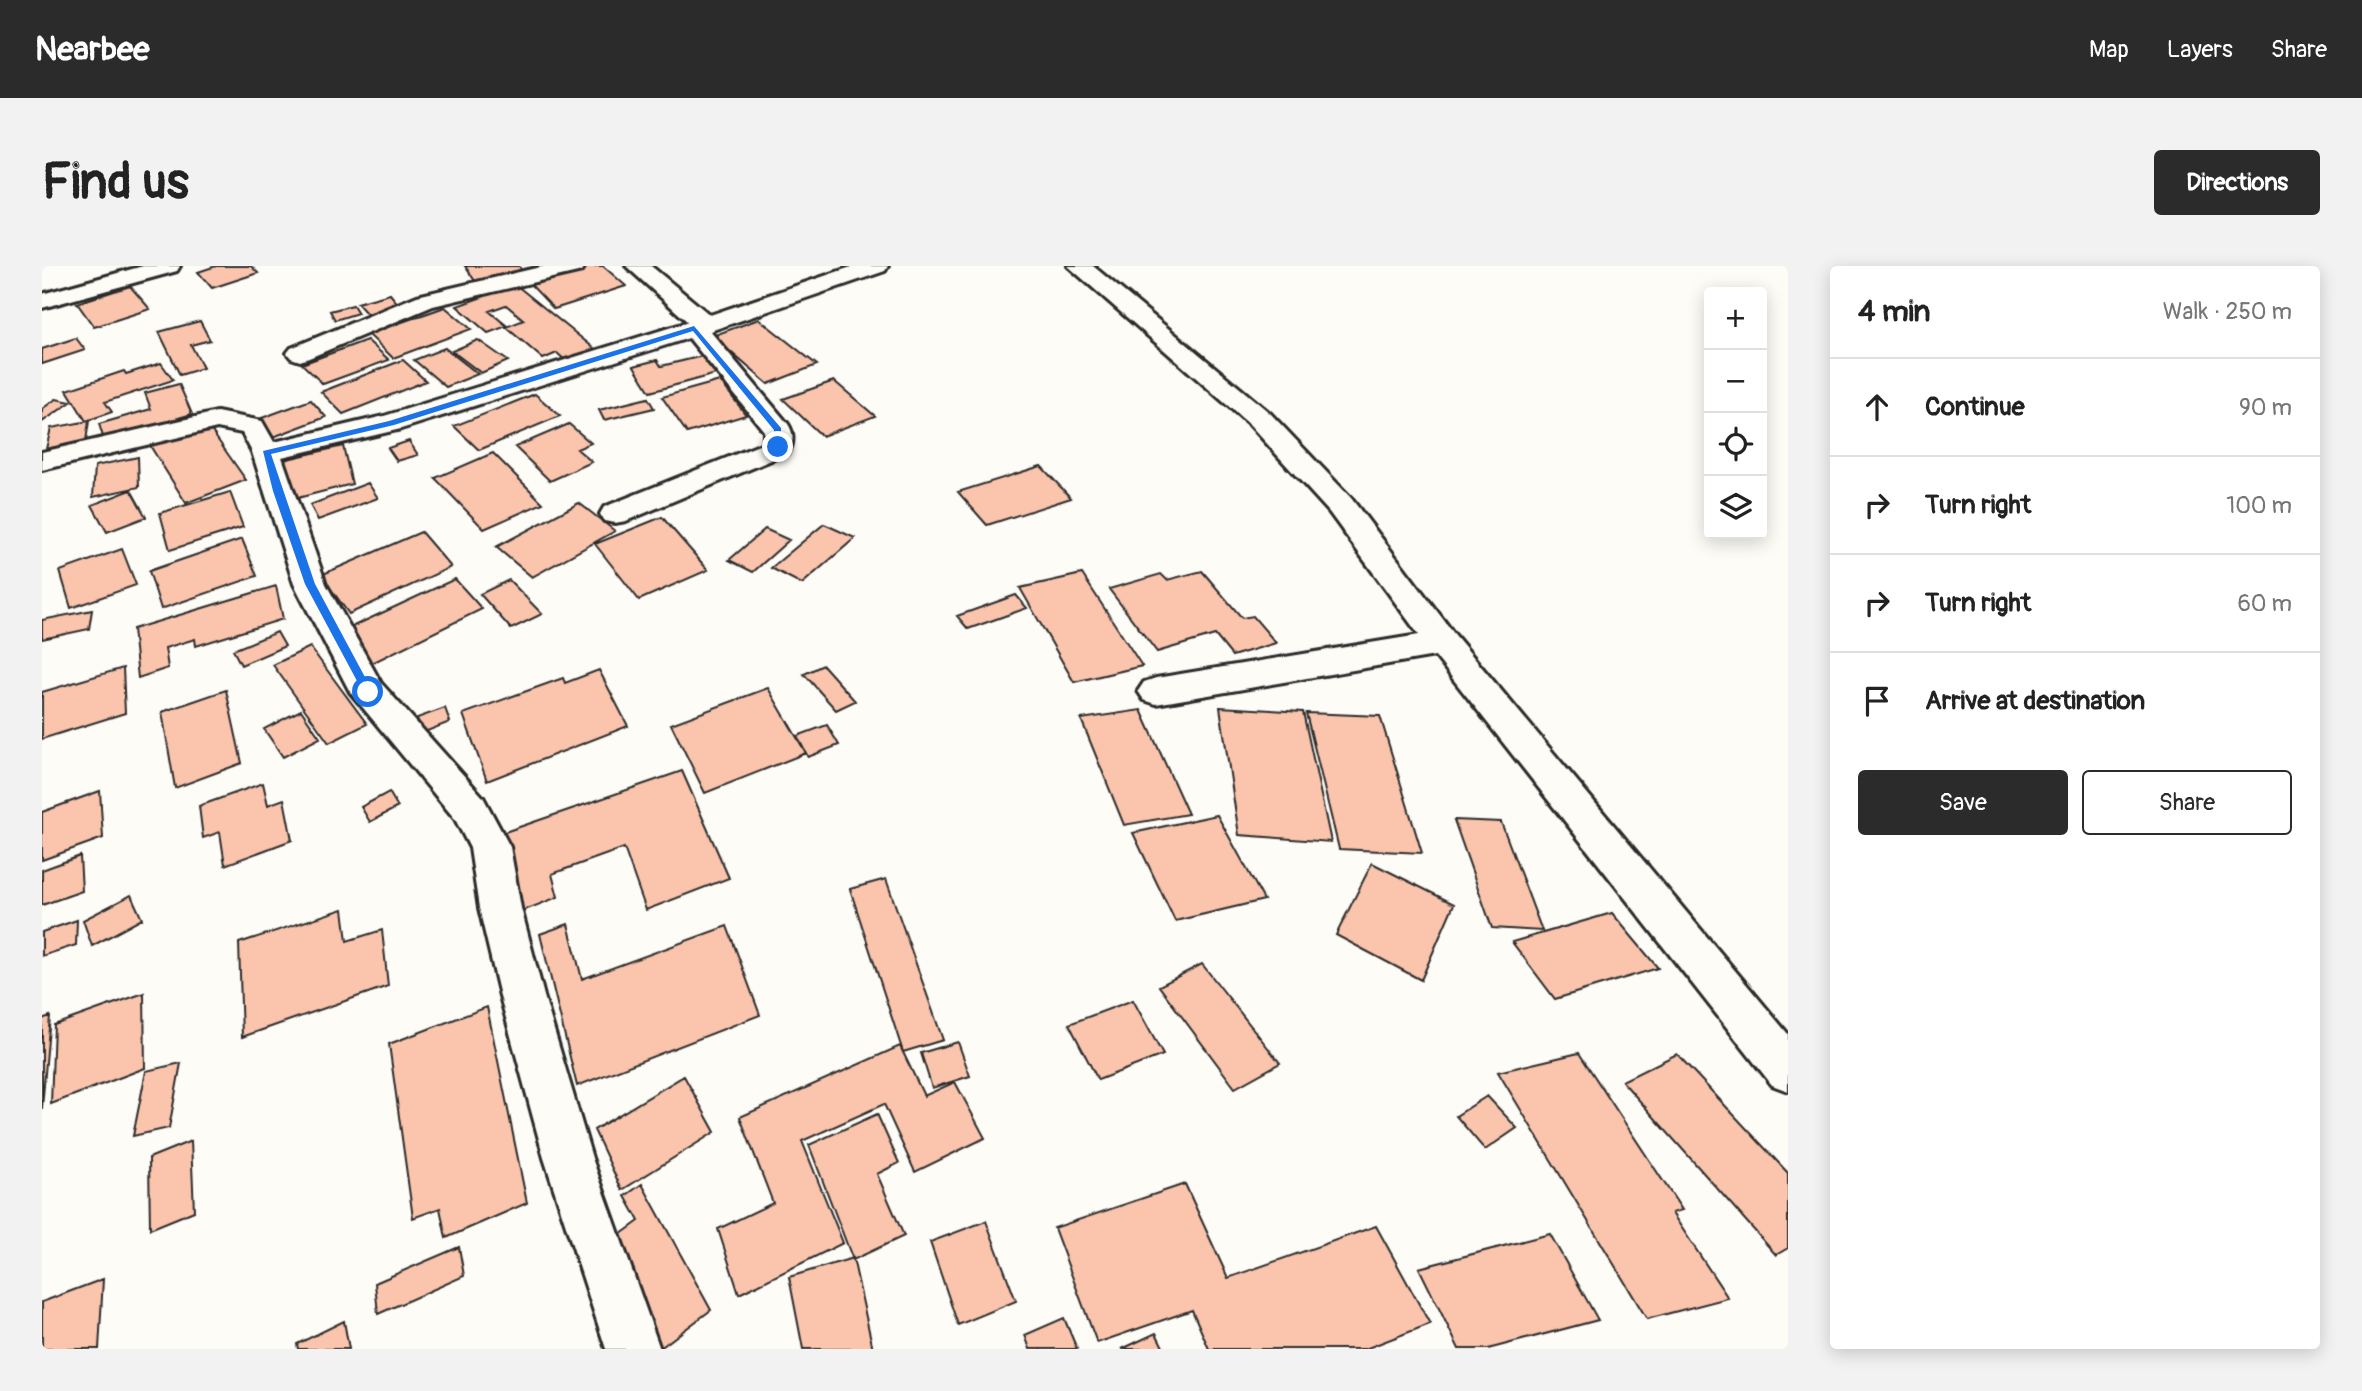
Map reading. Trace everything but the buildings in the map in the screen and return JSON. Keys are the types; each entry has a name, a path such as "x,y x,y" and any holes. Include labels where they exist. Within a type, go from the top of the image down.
{"street":[{"path":"42,301 169,266"},
{"path":"300,352 425,302 574,266"},
{"path":"615,514 778,447 778,430 700,326 637,266"},
{"path":"266,452 391,423 700,326 877,266"},
{"path":"1079,266 1260,419 1340,505 1443,643 1788,1069"},
{"path":"42,461 217,420 252,427 266,452 310,584 368,692 416,744 468,808 491,847 500,908 568,1158 633,1349"},
{"path":"1156,691 1443,643"}],"route":[{"path":"368,692 310,584 266,452 391,423 694,328 778,430 778,447"}]}
